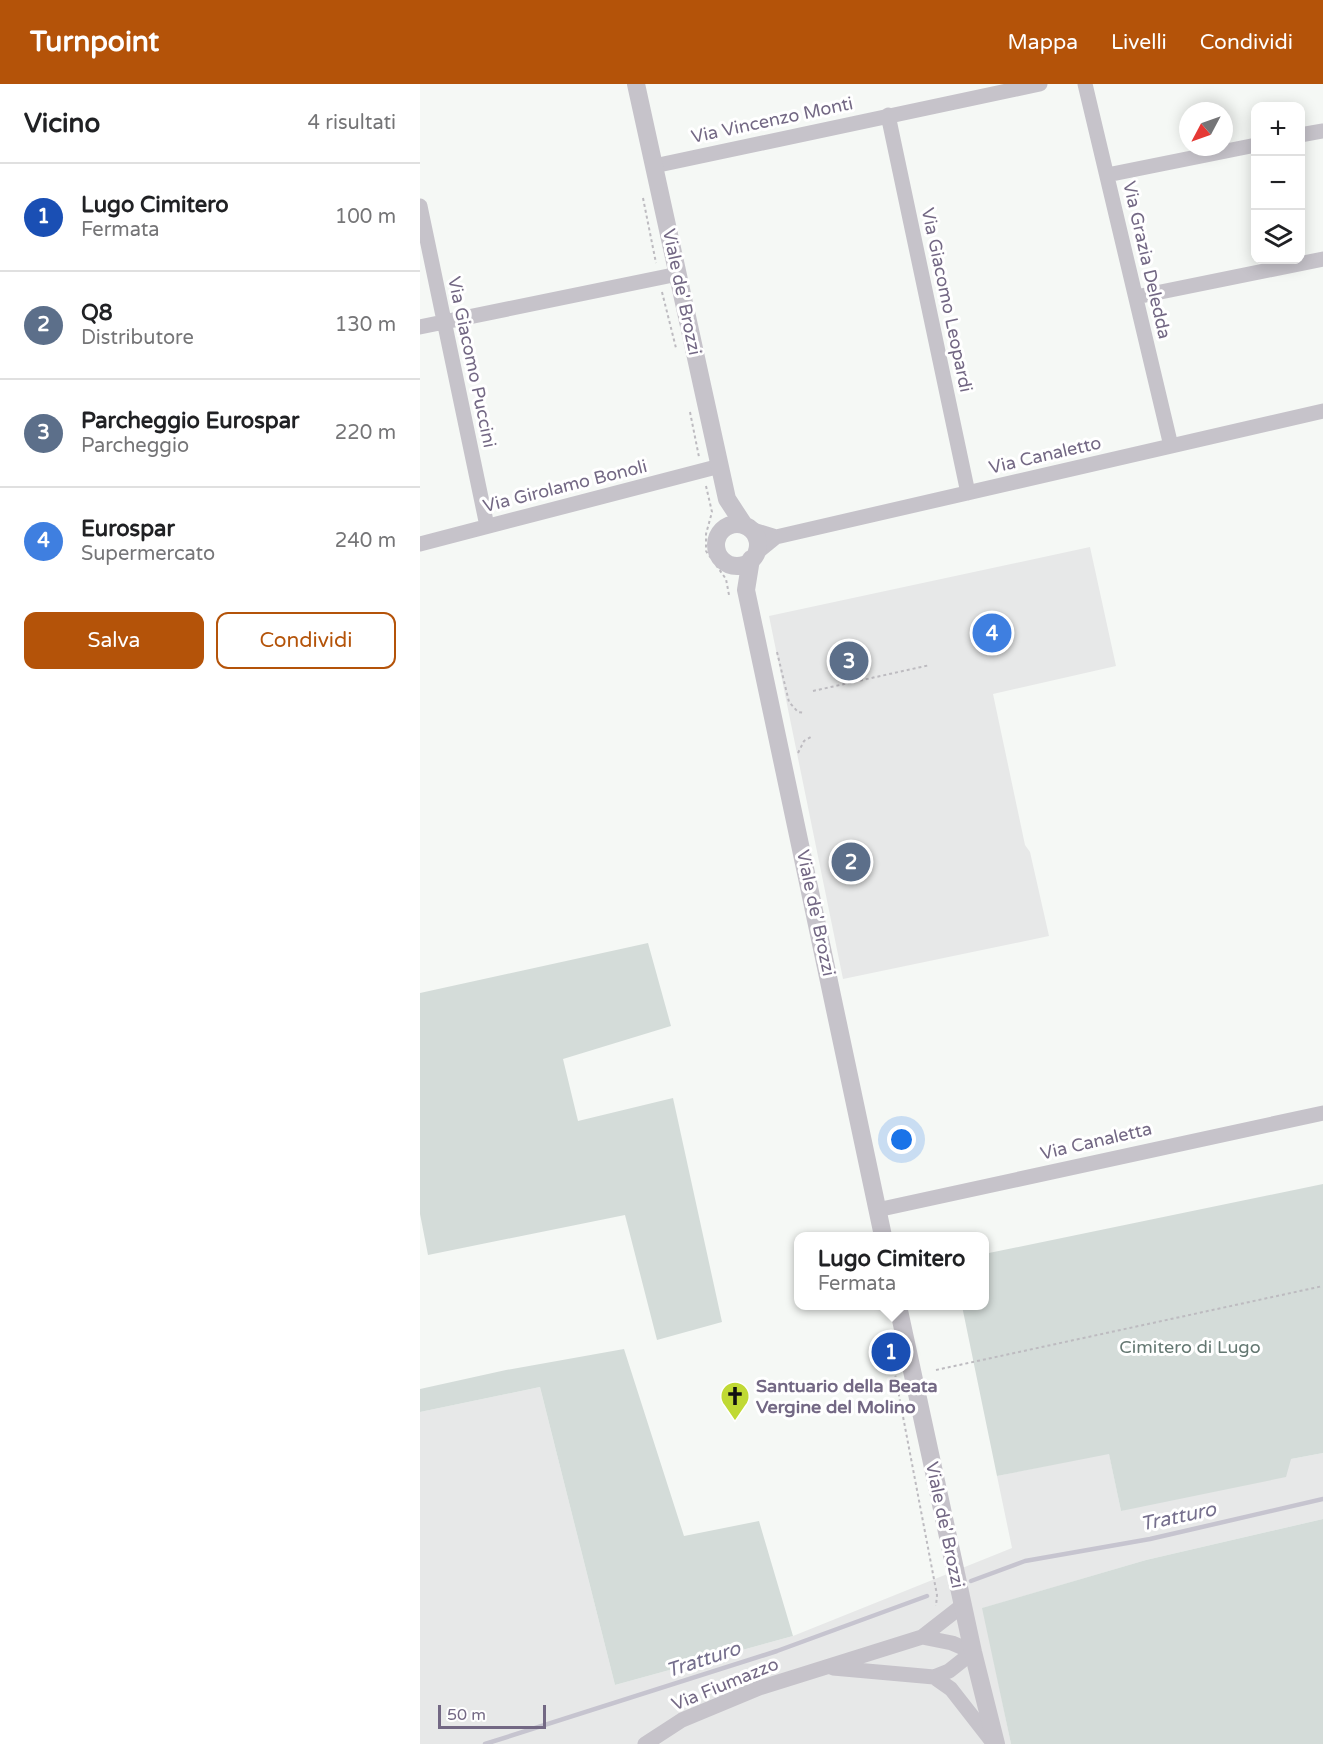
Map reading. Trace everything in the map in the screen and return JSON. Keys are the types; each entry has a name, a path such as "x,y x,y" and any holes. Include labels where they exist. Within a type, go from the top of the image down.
{"street":[{"name":"Viale de' Brozzi","path":"636,84 678,274 711,468 727,499 757,540 746,590"},
{"name":"Via Vincenzo Monti","path":"654,166 1040,84"},
{"name":"Via Grazia Deledda","path":"1085,84 1171,446"},
{"name":"Via Giacomo Leopardi","path":"888,115 968,494"},
{"path":"1305,134 1323,131"},
{"path":"1107,175 1251,146"},
{"name":"Via Giacomo Puccini","path":"420,206 487,526"},
{"path":"1136,297 1323,259"},
{"path":"420,327 678,274"},
{"name":"Via Canaletto","path":"754,556 776,537 1323,411"},
{"name":"Via Girolamo Bonoli","path":"420,544 711,468"},
{"name":"Viale de' Brozzi","path":"727,499 717,539 718,552 746,590 882,1232"},
{"path":"720,533 730,525 747,527"},
{"name":"Via Canaletto","path":"747,527 776,537"},
{"path":"726,562 739,565 754,556"},
{"name":"Via Canaletta","path":"878,1210 1323,1113"},
{"name":"Viale de' Brozzi","path":"899,1310 995,1744"},
{"name":"Via Fiumazzo","path":"645,1744 682,1720 759,1688 922,1637 963,1605"},
{"name":"Via Fiumazzo","path":"922,1637 952,1643 973,1652"},
{"path":"934,1677 949,1671 973,1652"},
{"name":"Via Fiumazzo","path":"823,1667 934,1677"},
{"path":"934,1677 951,1689 995,1744"}],"path":[{"path":"641,188 677,354"},
{"path":"689,407 711,468 712,512 706,534 706,550 726,579 731,605"},
{"path":"813,691 930,665"},
{"path":"798,757 799,749 811,737"},
{"path":"936,1370 1323,1286"},
{"path":"892,1359 937,1595 934,1613"}],"shaded area":[{"path":"1090,547 1116,666 993,694 1025,845 1030,852 1049,936 843,979 769,616"},
{"path":"540,1387 615,1685 793,1636 1012,1548 997,1476 1109,1453 1121,1511 1291,1459 1323,1453 1323,1519 1146,1560 983,1608 1011,1744 420,1744 420,1412"}],"green space":[{"path":"648,943 671,1026 563,1059 578,1121 673,1098 722,1322 657,1340 625,1215 428,1255 420,1214 420,993"},
{"name":"Cimitero di Lugo","path":"1323,1184 1323,1453 1291,1459 1286,1477 1121,1511 1109,1454 997,1476 963,1310 989,1310 989,1253"},
{"path":"624,1349 684,1536 759,1521 793,1636 615,1685 540,1387 420,1412 420,1389 506,1370"},
{"path":"1323,1519 1323,1744 1011,1744 982,1608 1146,1560"}],"waterway":[{"name":"Tratturo","path":"971,1581 1025,1561 1150,1539 1323,1499"},
{"name":"Tratturo","path":"485,1744 777,1651 927,1596"}],"place":[{"name":"Eurospar","path":"992,633"},
{"name":"Parcheggio Eurospar","path":"849,661"},
{"name":"Q8","path":"851,862"},
{"name":"Lugo Cimitero","path":"891,1352"},
{"name":"Santuario della Beata Vergine del Molino","path":"735,1422"}]}
